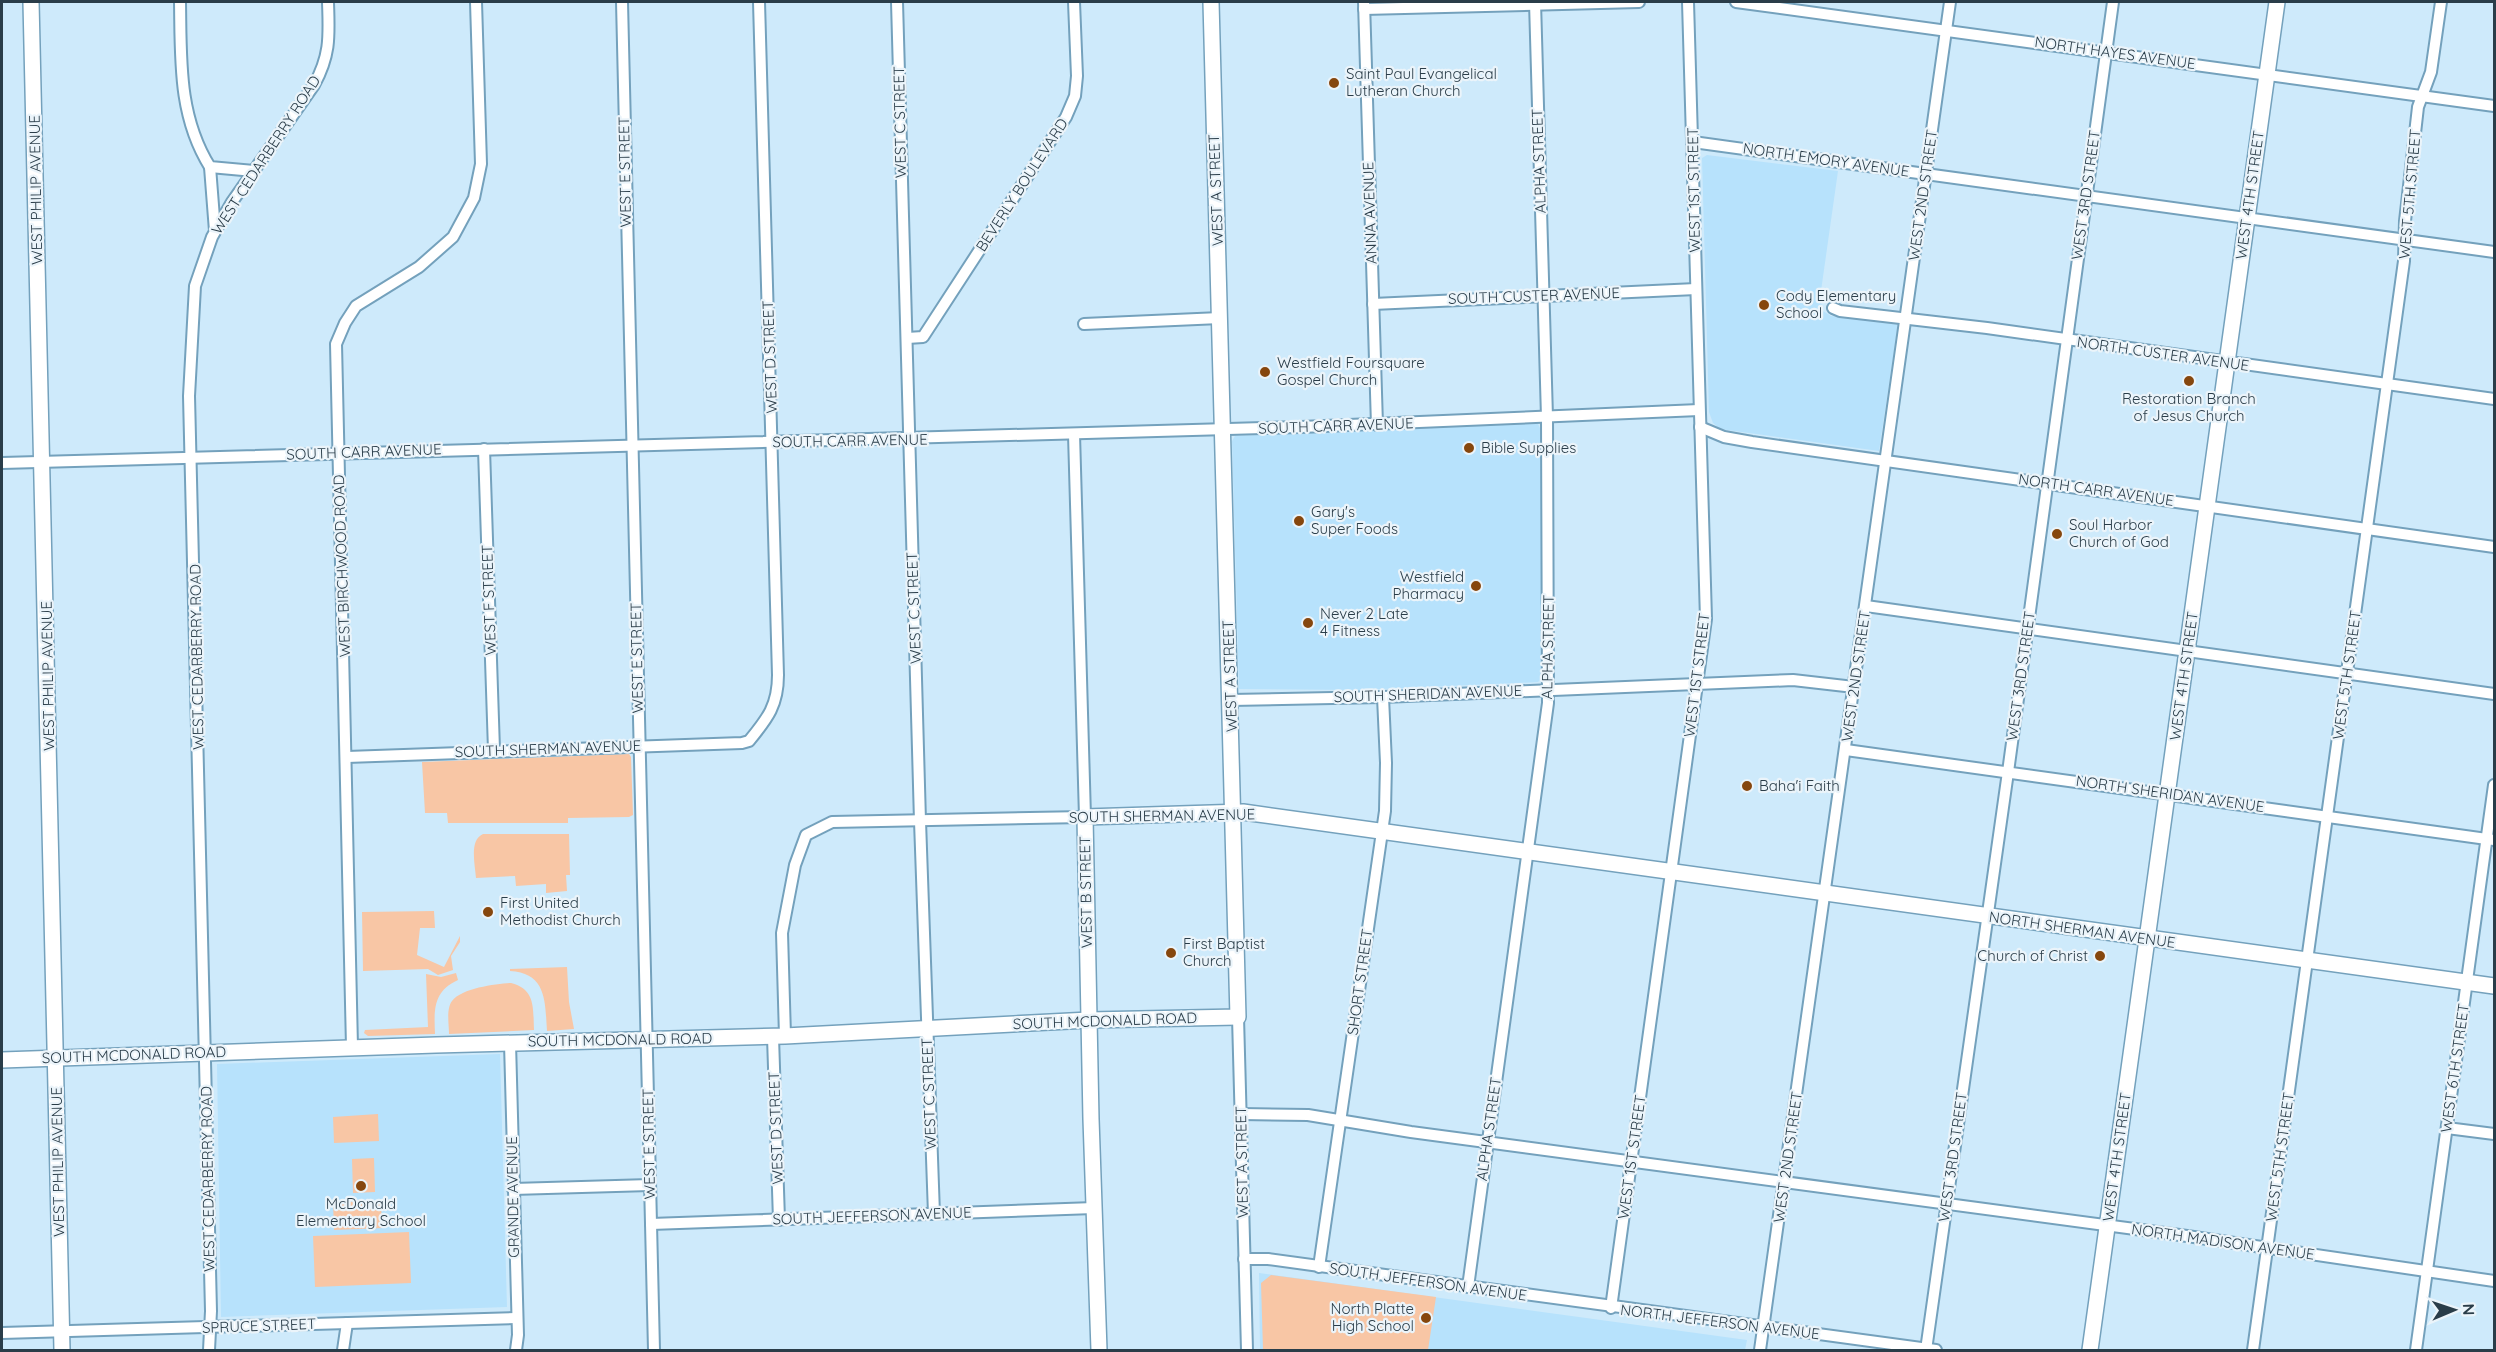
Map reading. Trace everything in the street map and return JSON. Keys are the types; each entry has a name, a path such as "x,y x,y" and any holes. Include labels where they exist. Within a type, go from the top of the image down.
{"street":[{"name":"WEST PHILIP AVENUE","path":"32,2 62,1350"},
{"path":"180,2 184,102 200,150 210,167 215,232"},
{"name":"WEST CEDARBERRY ROAD","path":"209,1350 206,1052 189,396 195,286 215,232 314,85 324,66 329,48 328,2"},
{"name":"WEST BIRCHWOOD ROAD","path":"352,1047 336,344 345,323 356,306 419,267 453,237 474,198 481,164 476,2"},
{"name":"WEST E STREET","path":"622,2 654,1350"},
{"name":"WEST D STREET","path":"749,741 759,729 778,696 759,2"},
{"name":"WEST C STREET","path":"897,2 933,1214"},
{"name":"BEVERLY BOULEVARD","path":"906,338 923,337 1066,117 1075,96 1077,76 1074,2"},
{"name":"WEST A STREET","path":"1210,2 1224,430 1247,1350"},
{"path":"1364,5 1639,2"},
{"name":"WEST 1ST STREET","path":"1611,1308 1706,619 1688,2"},
{"name":"NORTH HAYES AVENUE","path":"1736,2 2494,106"},
{"name":"WEST 2ND STREET","path":"1760,1350 1950,2"},
{"name":"WEST 3RD STREET","path":"1929,1350 1946,1204 2008,772 2113,2"},
{"name":"WEST 4TH STREET","path":"2090,1350 2277,2"},
{"name":"WEST 5TH STREET","path":"2253,1350 2404,261 2404,239 2418,107 2432,72 2441,2"},
{"name":"ALPHA STREET","path":"1468,1287 1548,690 1547,417 1535,4"},
{"name":"ANNA AVENUE","path":"1364,5 1377,424"},
{"name":"NORTH EMORY AVENUE","path":"1692,142 2494,252"},
{"path":"210,167 254,171"},
{"name":"SOUTH CUSTER AVENUE","path":"1373,304 1696,289"},
{"name":"NORTH CUSTER AVENUE","path":"1833,308 1840,311 1906,318 2494,399"},
{"path":"1084,324 1220,318"},
{"name":"SOUTH CARR AVENUE","path":"2,463 1224,430 1699,410"},
{"name":"NORTH CARR AVENUE","path":"1700,427 1724,437 1752,442 2494,547"},
{"name":"WEST B STREET","path":"1074,434 1099,1350"},
{"name":"WEST F STREET","path":"484,449 494,750"},
{"path":"1866,606 2494,694"},
{"path":"1698,683 1793,680 1854,687"},
{"name":"SOUTH SHERIDAN AVENUE","path":"1231,700 1383,697 1698,683"},
{"name":"SHORT STREET","path":"1319,1267 1385,811 1386,763 1383,697"},
{"name":"SOUTH SHERMAN AVENUE","path":"347,756 749,741"},
{"name":"NORTH SHERIDAN AVENUE","path":"1846,750 2491,840"},
{"name":"WEST 6TH STREET","path":"2416,1350 2467,983 2491,840 2494,785"},
{"name":"SOUTH SHERMAN AVENUE","path":"803,844 806,835 832,822 1234,813 1671,872"},
{"name":"WEST D STREET","path":"780,1220 779,1036 782,933 795,865 803,844"},
{"name":"NORTH SHERMAN AVENUE","path":"1671,872 2494,987"},
{"name":"SOUTH MCDONALD ROAD","path":"2,1060 352,1047 779,1036 1089,1020 1238,1017"},
{"name":"GRANDE AVENUE","path":"510,1043 516,1350"},
{"name":"NORTH MADISON AVENUE","path":"1241,1114 1308,1115 1488,1142 2268,1247 2494,1281"},
{"path":"2447,1128 2494,1134"},
{"path":"513,1189 650,1185"},
{"name":"SOUTH JEFFERSON AVENUE","path":"651,1224 1094,1208"},
{"name":"SOUTH JEFFERSON AVENUE","path":"1244,1258 1268,1259 1611,1308"},
{"name":"NORTH JEFFERSON AVENUE","path":"1611,1308 1929,1350"},
{"name":"SPRUCE STREET","path":"2,1333 516,1318"},
{"path":"343,1350 346,1323"}],"shaded area":[{"name":"Cody Elementary School","path":"1707,155 1838,171 1820,298 1823,311 1831,316 1898,324 1879,451 1720,429 1713,423 1709,412 1702,158"},
{"path":"1537,422 1541,430 1544,531 1541,679 1538,682 1360,690 1239,689 1232,441 1235,436"},
{"path":"629,754 633,815 629,817 568,818 568,823 448,823 447,813 425,813 422,762"},
{"path":"483,834 569,834 570,875 566,875 567,891 546,893 546,884 516,886 515,876 476,878 474,847"},
{"path":"434,911 435,928 420,928 417,955 444,967 460,936 460,942 451,956 453,970 438,975 428,969 363,971 362,912"},
{"path":"567,967 569,1002 574,1029 547,1031 542,991 531,977 510,971 510,969"},
{"path":"456,973 458,980 450,984 439,996 435,1009 435,1034 368,1036 364,1033 365,1030 428,1027 426,974 441,977"},
{"path":"511,983 525,990 532,1001 534,1030 449,1034 448,1017 452,1001 463,993 497,984"},
{"name":"McDonald Elementary School","path":"500,1054 507,1307 221,1317 217,1064"},
{"path":"378,1114 379,1141 334,1143 333,1117"},
{"path":"374,1158 375,1192 353,1193 352,1159"},
{"path":"381,1201 382,1228 334,1230 333,1202"},
{"path":"409,1232 411,1283 315,1287 313,1236"},
{"name":"North Platte High School","path":"1259,1273 1747,1340 1745,1350 1260,1350"},
{"path":"1271,1275 1436,1297 1428,1350 1263,1350 1261,1283"}],"place":[{"name":"Saint Paul Evangelical Lutheran Church","path":"1334,83"},
{"name":"Cody Elementary School","path":"1764,305"},
{"name":"Westfield Foursquare Gospel Church","path":"1265,372"},
{"name":"Restoration Branch of Jesus Church","path":"2189,381"},
{"name":"Bible Supplies","path":"1469,448"},
{"name":"Gary's Super Foods","path":"1299,521"},
{"name":"Soul Harbor Church of God","path":"2057,534"},
{"name":"Westfield Pharmacy","path":"1476,586"},
{"name":"Never 2 Late 4 Fitness","path":"1308,623"},
{"name":"Baha'i Faith","path":"1747,786"},
{"name":"First United Methodist Church","path":"488,912"},
{"name":"First Baptist Church","path":"1171,953"},
{"name":"Church of Christ","path":"2100,956"},
{"name":"McDonald Elementary School","path":"361,1186"},
{"name":"North Platte High School","path":"1426,1318"}]}
